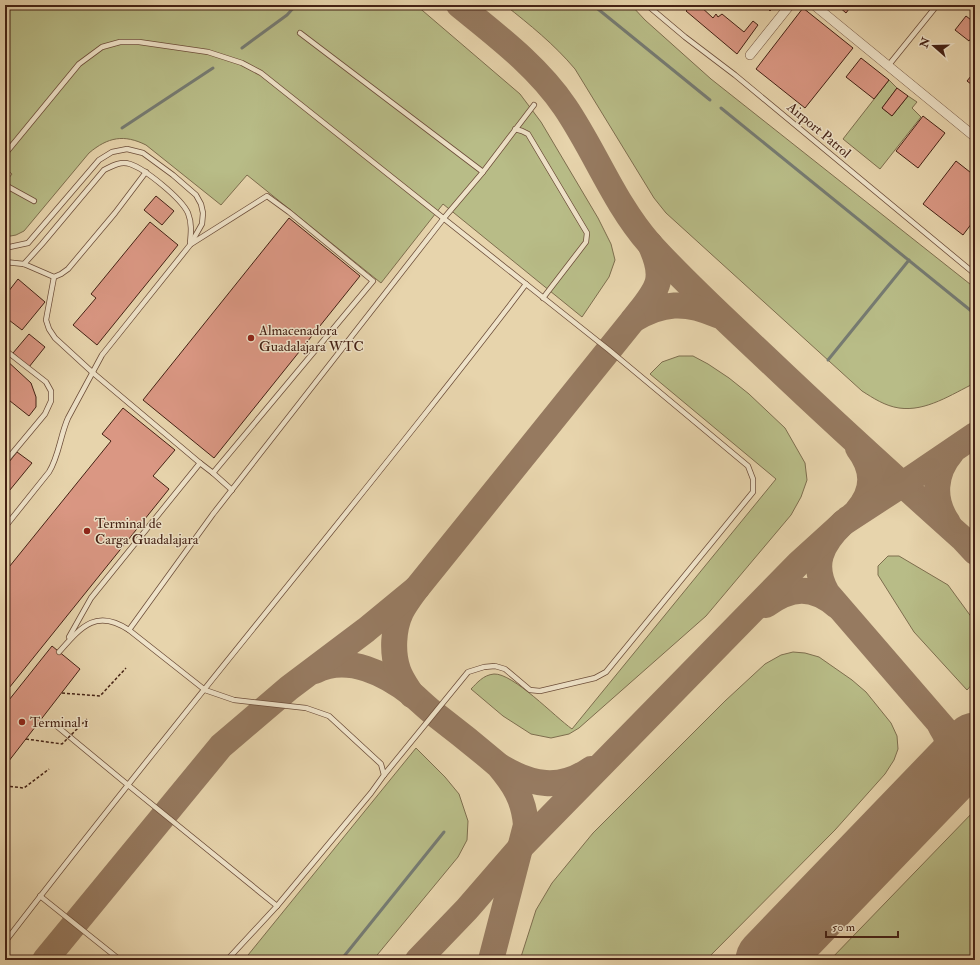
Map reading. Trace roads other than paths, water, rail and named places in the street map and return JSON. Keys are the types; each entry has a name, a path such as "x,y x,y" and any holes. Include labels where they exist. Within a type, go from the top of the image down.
{"street":[{"path":"750,55 790,5"},
{"path":"814,5 975,137"}],"lane":[{"name":"Airport Patrol","path":"647,5 685,37 735,75 975,274"},
{"path":"888,66 934,9"},
{"path":"300,34 483,172"},
{"path":"5,154 79,64 102,47 120,42 139,42 208,52 242,63 261,73 615,355 748,466 753,479 753,492 606,672 595,678 540,691 530,690 505,669 495,666 484,667 468,672 371,793 277,906 227,960"},
{"path":"129,630 213,514 444,218 483,172 534,105"},
{"path":"515,129 528,134 587,233 586,242 543,298"},
{"path":"5,248 28,243 99,160 112,152 127,148 143,153 173,175 196,195 201,204 203,213 202,224 190,245 102,355 64,428 53,466 5,527"},
{"path":"24,264 104,170 115,164 129,164 146,172 183,205 188,214 191,226 190,245"},
{"path":"5,262 24,264 54,277 61,274 68,268 115,213 146,172"},
{"path":"5,186 34,201"},
{"path":"190,245 267,196 289,212 373,281 213,473"},
{"path":"54,277 46,320 49,329 55,338 92,372 232,490"},
{"path":"5,942 128,785 487,336 526,284"},
{"path":"5,350 46,382 51,392 51,401 44,414 5,462"},
{"path":"200,463 91,598 59,652 74,635 89,624 97,620 113,622 129,630 205,690 234,700 306,708 329,716 381,764 384,775"},
{"path":"52,723 277,906"},
{"path":"40,896 120,960"}],"waterway":[{"path":"242,48 287,15 296,5"},
{"path":"593,5 710,100"},
{"path":"122,128 213,68"},
{"path":"721,108 975,314"},
{"path":"828,360 909,260"},
{"path":"341,960 444,832"}],"place":[{"name":"Almacenadora Guadalajara WTC","path":"251,338"},
{"name":"Terminal de Carga Guadalajara","path":"87,531"},
{"name":"Terminal 1","path":"22,722"}]}
